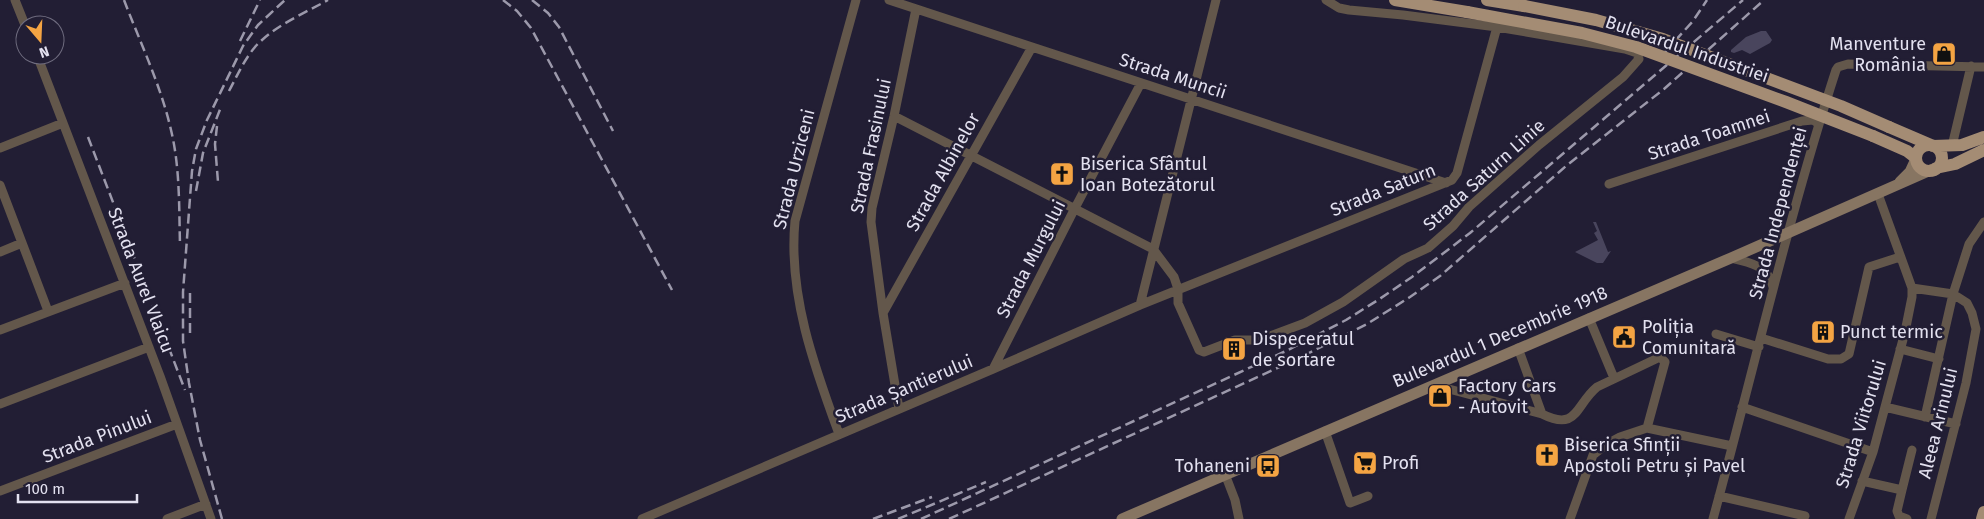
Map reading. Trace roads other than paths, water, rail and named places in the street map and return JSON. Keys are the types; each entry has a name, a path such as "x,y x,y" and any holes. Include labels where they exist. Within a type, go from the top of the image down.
{"main road":[{"path":"1403,0 1467,12"},
{"name":"Bulevardul Industriei","path":"1437,0 1467,12 1582,33 1651,51 1873,136 1908,151 1916,159"},
{"name":"Bulevardul Industriei","path":"1487,0 1596,20 1663,39 1841,106 1932,145"},
{"path":"1932,145 1941,154 1941,161 1935,168 1924,169 1916,159 1917,152 1922,147 1932,145 1952,146 1969,143 1984,137"},
{"name":"Bulevardul 1 Decembrie 1918","path":"1122,519 1789,233 1935,168 1955,164 1984,150"},
{"name":"Bulevardul 1 Decembrie 1918","path":"1893,188 1910,172 1916,159"},
{"path":"1982,519 1984,512"}],"street":[{"path":"15,0 21,15"},
{"name":"Strada Urziceni","path":"839,434 814,366 806,332 794,268 794,232 795,221 856,0"},
{"name":"Strada Muncii","path":"890,0 1446,184"},
{"path":"1140,305 1216,0"},
{"path":"1326,0 1340,8 1349,10 1496,27"},
{"name":"Strada Frasinului","path":"899,409 883,313 871,222 872,208 894,116 916,9"},
{"name":"Strada Saturn Linie","path":"1178,289 1178,302 1199,350 1204,352 1235,340 1259,340 1305,323 1344,302 1404,259 1428,248 1446,234 1469,207 1623,77 1639,59 1637,53 1625,49 1496,27"},
{"name":"Strada Saturn","path":"1178,289 1452,180 1457,173 1496,27"},
{"name":"Strada Albinelor","path":"883,313 1032,46"},
{"name":"Strada Independenței","path":"1713,519 1773,287 1818,124 1836,70 1842,64 1971,66"},
{"name":"Strada Aurel Vlaicu","path":"41,65 149,347 211,519"},
{"path":"1952,146 1971,66 1984,67"},
{"name":"Strada Murgului","path":"993,369 1141,83"},
{"path":"894,116 1153,249 1172,274 1178,289"},
{"name":"Strada Toamnei","path":"1609,184 1802,121 1813,120 1818,124"},
{"path":"0,148 63,123"},
{"path":"0,185 48,311"},
{"name":"Strada Viitorului","path":"1848,519 1873,452 1912,298 1912,288 1878,194"},
{"path":"1926,417 1953,294 1969,244 1984,222"},
{"path":"0,252 22,243"},
{"path":"1716,334 1760,342 1828,359 1841,359 1849,354 1869,267 1900,256"},
{"path":"1731,258 1749,262 1761,268 1770,277 1773,287"},
{"path":"0,330 125,283"},
{"path":"1912,288 1953,294"},
{"name":"Strada Șantierului","path":"642,519 1178,289"},
{"name":"Aleea Arinului","path":"1931,519 1956,424 1976,329 1967,303 1953,294"},
{"path":"1589,318 1614,378"},
{"path":"0,404 149,347"},
{"path":"1518,348 1542,414"},
{"path":"1900,349 1939,359"},
{"path":"1434,385 1562,421 1576,413 1596,387 1656,358 1664,358 1665,362 1647,428"},
{"path":"1742,407 1873,452"},
{"path":"1885,407 1956,424"},
{"name":"Strada Pinului","path":"0,491 177,424"},
{"path":"1570,519 1593,455 1620,437 1647,428 1732,446"},
{"path":"1325,431 1350,503 1368,496"},
{"path":"1907,519 1899,516 1897,511 1912,450"},
{"path":"1225,474 1239,517 1248,519"},
{"path":"1862,482 1902,490"},
{"path":"1719,496 1805,516"},
{"path":"166,519 206,504"}],"railway":[{"path":"124,0 156,81 171,130 178,173 180,245"},
{"path":"240,41 260,0"},
{"path":"222,519 200,440 183,341 183,292 192,171 196,149 207,120 243,46 258,25 285,0"},
{"path":"229,91 247,57 255,47 289,21 328,0"},
{"path":"503,0 517,11 531,28 672,290"},
{"path":"532,0 548,13 559,27 613,131"},
{"path":"1665,52 1693,21 1707,0"},
{"path":"921,519 1286,351 1346,320 1378,300 1470,233 1743,0"},
{"path":"949,519 1301,357 1367,324 1410,297 1440,276 1566,166 1664,89 1764,0"},
{"path":"196,191 203,153 221,107"},
{"path":"217,126 215,144 218,182"},
{"path":"88,137 185,390"},
{"path":"190,290 190,333"},
{"path":"898,519 986,482"},
{"path":"873,519 932,497"}],"place":[{"name":"Manventure România","path":"1944,54"},
{"name":"Biserica Sfântul Ioan Botezătorul","path":"1062,174"},
{"name":"Punct termic","path":"1823,332"},
{"name":"Poliția Comunitară","path":"1624,337"},
{"name":"Dispeceratul de sortare","path":"1234,349"},
{"name":"Factory Cars - Autovit","path":"1440,396"},
{"name":"Biserica Sfinții Apostoli Petru și Pavel","path":"1547,455"},
{"name":"Profi","path":"1365,463"},
{"name":"Tohaneni","path":"1268,466"}]}
